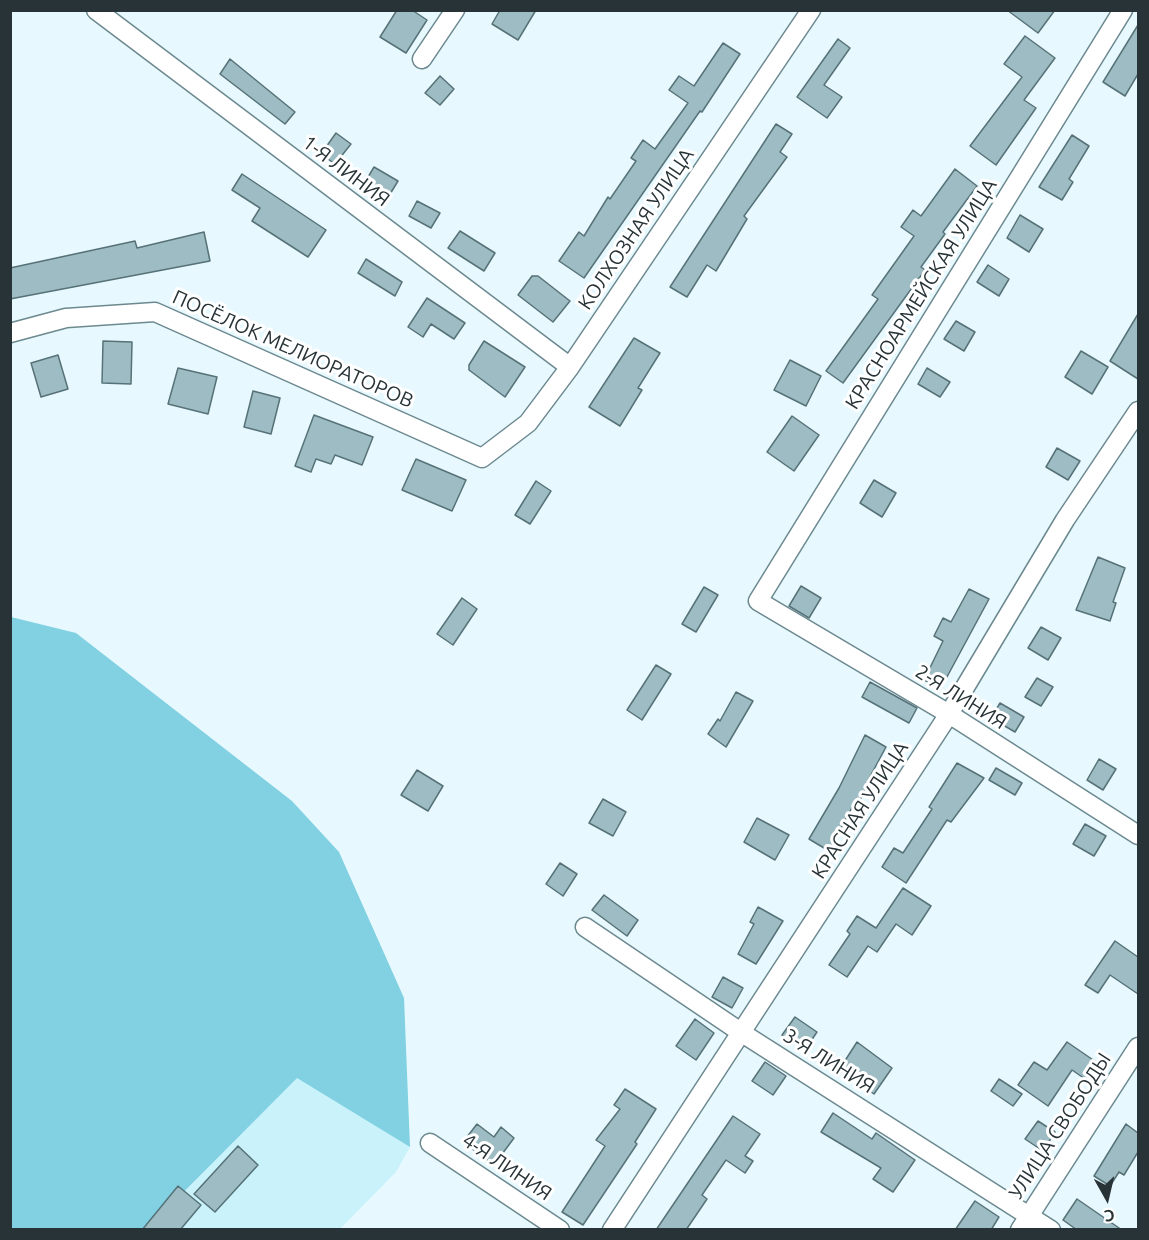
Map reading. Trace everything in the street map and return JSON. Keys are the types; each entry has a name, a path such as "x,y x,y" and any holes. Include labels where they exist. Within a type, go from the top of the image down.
{"street":[{"name":"1-Я ЛИНИЯ","path":"96,10 570,368"},
{"path":"422,59 455,10"},
{"name":"КОЛХОЗНАЯ УЛИЦА","path":"482,458 528,423 570,368 811,10"},
{"name":"КРАСНОАРМЕЙСКАЯ УЛИЦА","path":"758,601 1123,10"},
{"name":"ПОСЁЛОК МЕЛИОРАТОРОВ","path":"10,333 66,318 155,312 482,458"},
{"name":"КРАСНАЯ УЛИЦА","path":"612,1230 948,714 1065,520 1138,411"},
{"name":"2-Я ЛИНИЯ","path":"758,601 948,714 1138,835"},
{"name":"3-Я ЛИНИЯ","path":"585,927 1025,1222 1051,1230"},
{"name":"УЛИЦА СВОБОДЫ","path":"1025,1222 1138,1047"},
{"name":"4-Я ЛИНИЯ","path":"430,1143 560,1230"}],"shaded area":[{"path":"11,617 76,633 292,801 339,852 404,998 410,1147 297,1078 147,1229 11,1230"},
{"path":"297,1077 410,1147 396,1172 340,1229 147,1230"}],"building":[{"path":"397,10 412,10 427,20 406,53 380,37"},
{"path":"500,10 536,10 518,40 492,24"},
{"path":"1007,10 1055,10 1038,33"},
{"path":"1138,25 1138,74 1125,96 1103,82"},
{"path":"1025,36 1055,58 1024,100 1036,108 996,165 970,146 1022,77 1004,64"},
{"path":"838,39 850,48 824,85 842,97 827,118 797,97"},
{"path":"723,43 740,54 702,112 700,111 584,278 559,261 579,232 584,236 608,197 610,199 636,161 631,158 643,140 655,149 688,103 669,90 679,76 694,86"},
{"path":"230,59 295,112 285,124 220,74"},
{"path":"440,76 454,89 440,105 425,93"},
{"path":"776,124 792,134 780,152 787,157 744,216 747,219 716,271 707,265 687,297 670,287"},
{"path":"336,133 351,144 335,164 321,154"},
{"path":"1072,135 1089,146 1069,179 1073,182 1062,200 1039,187"},
{"path":"374,167 398,181 387,199 364,184"},
{"path":"955,169 977,186 943,232 945,234 921,267 925,270 843,383 826,371 878,299 872,295 914,236 901,227 913,210 921,216"},
{"path":"242,174 326,230 308,257 252,221 260,208 232,190"},
{"path":"417,201 440,213 431,228 409,216"},
{"path":"1020,215 1043,229 1029,252 1007,238"},
{"path":"460,231 495,253 484,271 448,248"},
{"path":"204,232 210,261 10,299 10,268 135,241 137,248"},
{"path":"366,259 402,282 395,296 358,273"},
{"path":"988,265 1009,279 999,296 977,282"},
{"path":"532,276 538,276 570,301 553,322 518,295"},
{"path":"427,298 465,323 454,339 431,324 423,337 408,327"},
{"path":"1138,314 1138,379 1110,361"},
{"path":"956,321 975,332 964,351 944,339"},
{"path":"634,338 660,353 638,388 642,390 620,426 589,407"},
{"path":"103,341 132,342 131,384 102,383"},
{"path":"484,341 525,367 505,397 469,370 469,365"},
{"path":"1081,351 1108,367 1092,394 1065,377"},
{"path":"58,355 68,389 41,397 31,363"},
{"path":"790,360 821,376 806,406 774,390"},
{"path":"178,368 217,377 208,414 168,404"},
{"path":"927,368 950,382 940,397 918,384"},
{"path":"253,391 280,398 271,434 244,427"},
{"path":"314,415 373,437 362,465 335,455 331,464 316,459 311,472 295,466"},
{"path":"792,416 819,435 794,471 767,452"},
{"path":"1057,448 1080,461 1068,480 1046,467"},
{"path":"416,459 466,480 452,511 402,490"},
{"path":"874,480 896,493 882,517 860,503"},
{"path":"536,481 551,491 530,524 515,515"},
{"path":"1098,557 1125,568 1113,602 1116,603 1110,621 1076,610"},
{"path":"801,586 821,598 809,618 789,606"},
{"path":"704,587 718,595 696,632 682,624"},
{"path":"969,589 989,599 941,688 924,680 943,641 934,636 943,618 951,622"},
{"path":"462,598 477,609 453,645 437,634"},
{"path":"1041,627 1061,638 1048,660 1028,648"},
{"path":"656,665 671,674 642,720 627,710"},
{"path":"1037,678 1053,687 1041,706 1025,697"},
{"path":"870,682 917,708 909,723 862,697"},
{"path":"736,692 753,701 726,747 708,734 718,719 720,721"},
{"path":"1000,703 1024,717 1015,732 991,718"},
{"path":"865,735 886,747 860,800 857,798 829,851 809,839 839,788"},
{"path":"1099,759 1116,769 1103,790 1087,780"},
{"path":"957,763 984,778 951,822 947,820 906,883 882,867 894,848 903,853 932,809 929,807"},
{"path":"996,768 1022,783 1015,795 989,780"},
{"path":"417,770 443,786 428,811 401,795"},
{"path":"603,799 626,812 613,836 589,823"},
{"path":"757,818 789,835 775,860 744,842"},
{"path":"1085,824 1106,836 1094,856 1073,844"},
{"path":"560,863 577,874 563,896 546,884"},
{"path":"903,888 931,906 912,935 896,924 877,952 868,946 847,977 829,965 850,934 847,931 857,916 876,928"},
{"path":"604,895 638,920 627,936 592,910"},
{"path":"758,907 783,921 756,964 738,954 754,924 750,922"},
{"path":"1115,941 1138,957 1138,994 1110,975 1098,993 1085,985"},
{"path":"723,977 743,988 732,1008 712,997"},
{"path":"795,1017 817,1032 805,1050 782,1035"},
{"path":"695,1019 714,1033 696,1060 676,1046"},
{"path":"857,1042 892,1068 874,1094 839,1070"},
{"path":"1067,1042 1099,1064 1088,1081 1072,1070 1048,1106 1018,1085 1034,1062 1047,1070"},
{"path":"765,1062 786,1076 773,1095 752,1081"},
{"path":"999,1079 1022,1094 1013,1106 991,1091"},
{"path":"625,1089 656,1109 635,1142 637,1144 583,1225 562,1212 605,1146 596,1140 620,1109 614,1105"},
{"path":"833,1113 872,1139 876,1133 915,1160 893,1192 873,1179 881,1168 821,1132"},
{"path":"733,1116 760,1134 745,1156 753,1161 745,1173 726,1160 702,1195 707,1199 686,1230 656,1230"},
{"path":"1038,1121 1055,1132 1043,1151 1025,1139"},
{"path":"477,1124 494,1137 501,1127 514,1138 494,1165 463,1142"},
{"path":"1126,1124 1138,1133 1138,1152 1124,1175 1119,1172 1110,1186 1094,1176"},
{"path":"238,1146 258,1165 215,1212 194,1194"},
{"path":"178,1186 201,1205 180,1230 142,1230"},
{"path":"1077,1199 1122,1230 1077,1230 1063,1220"},
{"path":"975,1201 999,1217 991,1230 955,1230"}]}
